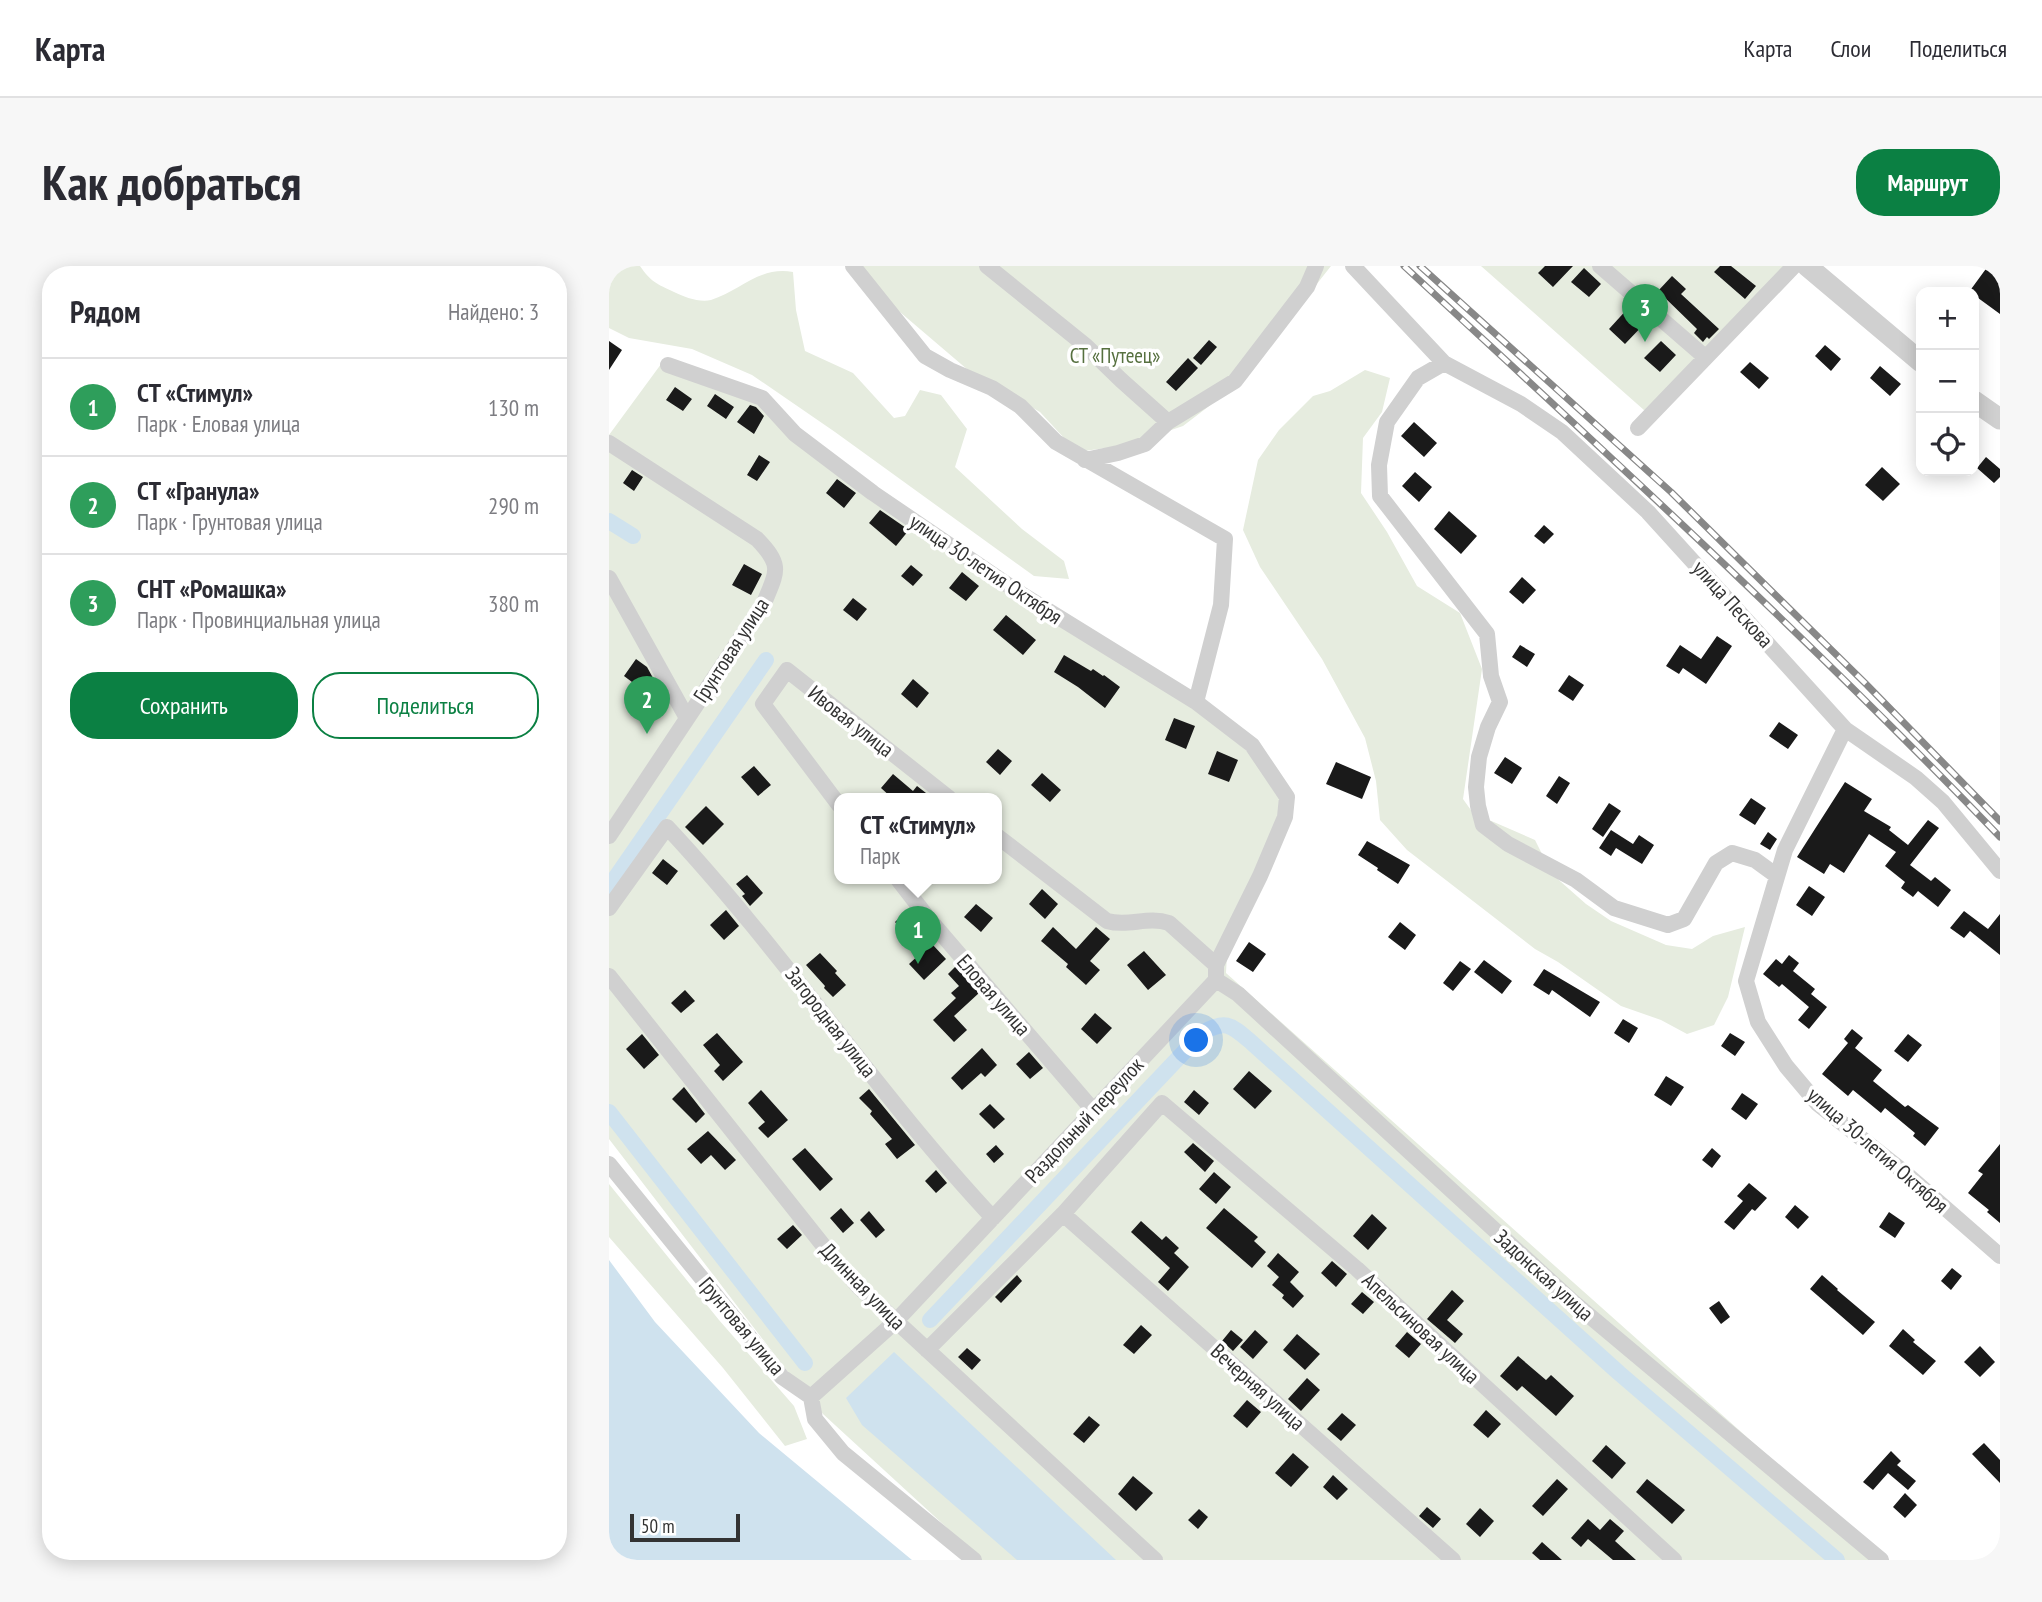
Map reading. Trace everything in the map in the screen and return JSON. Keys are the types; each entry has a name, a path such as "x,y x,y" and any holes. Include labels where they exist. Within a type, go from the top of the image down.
{"street":[{"path":"853,266 925,356 992,388 1020,406 1056,442 1225,539 1221,605 1196,702"},
{"path":"987,266 1086,346 1168,422"},
{"path":"1085,460 1145,444 1168,422 1235,381 1307,288 1316,266"},
{"name":"улица Пескова","path":"1353,266 1444,363 1521,404 1562,432 1648,512 1845,729 1916,778 1943,803 2000,871"},
{"path":"1601,266 1705,357"},
{"path":"1638,428 1794,266"},
{"path":"1807,266 1916,358"},
{"path":"1444,363 1418,378 1387,422 1379,465 1380,496 1486,634 1491,676 1500,702 1488,727 1478,767 1476,787 1483,825 1508,844 1576,880 1614,908 1668,925 1684,919 1716,863 1732,853 1755,859 1777,876"},
{"name":"улица 30-летия Октября","path":"668,365 762,398 795,434 873,493 1018,592 1196,702 1252,745 1287,797"},
{"path":"1979,404 2000,419"},
{"name":"Грунтовая улица","path":"609,443 757,539 772,554 777,572 764,603 609,836"},
{"path":"609,578 687,718"},
{"name":"Ивовая улица","path":"834,798 763,704 787,670 943,793"},
{"name":"улица 30-летия Октября","path":"1845,729 1785,850 1777,876 1746,981 1758,1022 1786,1066 1818,1104 1904,1172 2000,1256"},
{"name":"Раздольный переулок","path":"811,1397 896,1321 1093,1110 1216,972 1285,817 1287,797"},
{"name":"Загородная улица","path":"609,908 667,827 760,933 949,1171 993,1218"},
{"path":"1002,840 1107,921 1118,924 1160,920 1169,923 1216,972"},
{"name":"Еловая улица","path":"902,884 937,929 1093,1110"},
{"name":"Задонская улица","path":"1216,972 1228,987 1573,1302 1881,1560"},
{"name":"Длинная улица","path":"609,976 858,1286 1156,1560"},
{"name":"Апельсиновая улица","path":"1063,1214 1162,1103 1357,1269 1674,1560"},
{"name":"Грунтовая улица","path":"609,1164 782,1377 811,1397"},
{"path":"927,1350 1063,1214"},
{"name":"Вечерняя улица","path":"1063,1214 1453,1560"},
{"path":"811,1397 815,1419 843,1454 974,1560"}],"green space":[{"path":"609,266 640,266 659,284 682,296 702,301 721,296 760,276 781,271 793,272 796,310 805,351 853,373 894,418 905,416 920,390 941,395 967,429 955,467 1022,529 1064,561 1069,579 1034,576 752,375 692,349 629,338 609,328"},
{"name":"СТ «Путеец»","path":"846,266 1331,266 1238,384 1183,426 1127,445 1077,452 1040,412 968,370"},
{"path":"1481,266 1793,266 1653,418"},
{"path":"664,360 757,398 957,547 1125,652 1273,772 1286,803 1227,954 1226,973 1885,1560 982,1560 823,1414 609,1139 609,435"},
{"path":"1365,370 1390,378 1382,412 1363,438 1361,493 1387,532 1417,586 1460,613 1482,669 1463,799 1473,813 1535,840 1552,874 1586,904 1611,921 1666,945 1692,949 1713,936 1745,927 1728,997 1714,1025 1687,1034 1661,1020 1621,1006 1535,949 1407,850 1380,820 1376,781 1365,738 1322,659 1260,567 1243,530 1258,460 1279,430 1313,396 1330,391"},
{"path":"609,1184 719,1320 794,1406 807,1439 785,1446 723,1368 609,1237"}],"water":[{"path":"609,1260 655,1322 759,1433 912,1560 609,1560"},
{"path":"894,1352 1116,1560 1017,1560 862,1425 846,1398"}],"building":[{"path":"1545,266 1573,266 1553,287 1538,273"},
{"path":"1720,266 1731,266 1756,286 1745,299 1714,272"},
{"path":"1988,266 2000,266 2000,314 1979,299 1979,287 1973,287"},
{"path":"1584,268 1601,284 1589,297 1571,282"},
{"path":"1672,276 1686,289 1681,294 1719,329 1709,339 1707,337 1703,342 1694,333 1697,329 1658,291"},
{"path":"1630,306 1647,321 1625,344 1609,329"},
{"path":"1209,340 1217,347 1201,365 1193,358"},
{"path":"609,341 622,350 609,370"},
{"path":"1661,341 1676,355 1660,372 1644,358"},
{"path":"1825,345 1841,359 1831,371 1815,356"},
{"path":"1188,358 1198,368 1176,391 1166,382"},
{"path":"1750,362 1769,378 1759,389 1740,372"},
{"path":"1880,366 1901,384 1890,396 1870,378"},
{"path":"675,387 692,399 683,411 666,400"},
{"path":"715,394 734,407 726,419 707,406"},
{"path":"750,405 756,407 764,416 754,434 737,422"},
{"path":"1414,422 1437,443 1424,457 1401,436"},
{"path":"759,455 770,462 757,481 747,475"},
{"path":"1986,457 2000,469 2000,477 1994,483 1979,470"},
{"path":"1882,467 1900,484 1883,501 1865,485"},
{"path":"632,470 643,477 634,491 623,483"},
{"path":"1415,472 1432,487 1419,502 1402,486"},
{"path":"837,479 856,493 844,508 826,493"},
{"path":"880,510 909,530 896,546 869,523"},
{"path":"1449,511 1477,536 1461,554 1434,529"},
{"path":"1544,525 1554,534 1544,544 1534,536"},
{"path":"744,564 762,574 751,595 732,585"},
{"path":"911,565 923,575 913,586 901,576"},
{"path":"962,572 979,586 966,601 949,588"},
{"path":"1522,577 1536,590 1523,604 1509,592"},
{"path":"853,598 867,609 857,621 843,610"},
{"path":"1006,615 1036,640 1023,655 993,630"},
{"path":"1717,636 1732,646 1706,684 1683,668 1679,674 1666,666 1680,645 1701,659"},
{"path":"1520,645 1535,654 1527,667 1512,657"},
{"path":"1064,655 1091,671 1093,669 1104,675 1120,687 1105,708 1054,672"},
{"path":"636,659 647,667 653,678 644,691 624,676"},
{"path":"1569,675 1584,685 1573,701 1558,691"},
{"path":"913,679 929,693 917,708 901,694"},
{"path":"1174,718 1195,726 1186,749 1165,740"},
{"path":"1779,722 1798,735 1788,749 1769,736"},
{"path":"998,749 1012,761 1000,775 986,762"},
{"path":"1217,751 1238,760 1229,782 1208,774"},
{"path":"1505,757 1522,768 1512,784 1494,773"},
{"path":"1336,762 1371,777 1362,799 1326,784"},
{"path":"754,766 771,785 758,796 741,777"},
{"path":"1042,773 1061,790 1050,802 1031,785"},
{"path":"893,774 913,791 917,786 926,793 886,793 881,788"},
{"path":"1559,776 1570,783 1557,804 1546,796"},
{"path":"1845,782 1872,799 1864,811 1891,827 1889,830 1908,845 1928,820 1939,828 1910,865 1931,881 1935,877 1951,890 1938,907 1918,891 1913,897 1901,888 1905,882 1885,866 1896,852 1869,834 1844,873 1830,864 1824,874 1797,857"},
{"path":"1751,798 1766,808 1755,825 1739,815"},
{"path":"1609,803 1621,811 1603,837 1592,829"},
{"path":"706,806 724,824 703,845 685,827"},
{"path":"1611,830 1633,844 1639,835 1654,845 1642,864 1616,848 1611,856 1599,848"},
{"path":"1768,832 1777,839 1770,850 1760,844"},
{"path":"1367,841 1410,865 1398,884 1358,855"},
{"path":"663,859 678,871 667,885 652,873"},
{"path":"747,875 763,893 750,906 742,896 745,894 736,884"},
{"path":"1809,886 1825,897 1812,916 1796,905"},
{"path":"1042,889 1058,904 1045,919 1029,904"},
{"path":"976,904 993,918 981,932 964,917"},
{"path":"726,910 739,926 724,940 710,925"},
{"path":"1964,911 1988,929 2000,914 2000,955 1970,931 1964,938 1950,928"},
{"path":"904,914 946,959 924,980 909,964 922,952 895,922"},
{"path":"1400,922 1416,935 1405,950 1388,937"},
{"path":"1053,927 1076,949 1096,927 1110,939 1090,961 1100,970 1086,985 1066,967 1068,964 1041,941"},
{"path":"1249,942 1266,954 1253,972 1236,961"},
{"path":"1144,951 1166,975 1148,990 1127,965"},
{"path":"820,953 846,985 833,997 806,965"},
{"path":"1789,955 1799,963 1793,971 1815,989 1811,994 1827,1007 1809,1029 1798,1020 1809,1007 1782,984 1779,987 1763,974 1776,959 1782,964"},
{"path":"1484,960 1512,981 1502,994 1474,972"},
{"path":"1460,961 1471,969 1453,991 1443,983"},
{"path":"956,966 979,993 954,1016 967,1030 954,1042 933,1020 956,998 951,993 959,986 948,974"},
{"path":"1544,969 1600,1002 1590,1017 1552,990 1549,995 1533,985"},
{"path":"685,990 695,1001 681,1013 671,1003"},
{"path":"1095,1013 1112,1028 1097,1044 1081,1029"},
{"path":"1623,1019 1638,1028 1629,1043 1614,1033"},
{"path":"1852,1029 1863,1038 1855,1048 1882,1070 1873,1081 1905,1107 1908,1105 1939,1128 1925,1146 1913,1136 1915,1133 1885,1108 1881,1113 1853,1090 1848,1096 1822,1074 1848,1043 1844,1039"},
{"path":"717,1033 743,1062 723,1081 714,1071 720,1065 703,1045"},
{"path":"1730,1033 1745,1042 1735,1056 1721,1046"},
{"path":"642,1034 659,1055 644,1069 626,1049"},
{"path":"1908,1034 1922,1045 1908,1062 1894,1051"},
{"path":"982,1048 997,1065 985,1077 981,1073 962,1090 951,1078"},
{"path":"1029,1052 1043,1068 1030,1079 1016,1064"},
{"path":"1249,1071 1272,1091 1255,1109 1233,1089"},
{"path":"1666,1076 1684,1087 1671,1106 1654,1095"},
{"path":"684,1087 705,1114 696,1123 672,1099"},
{"path":"869,1089 915,1145 897,1159 885,1144 892,1139 859,1098"},
{"path":"761,1090 788,1120 768,1138 758,1128 765,1122 748,1103"},
{"path":"1194,1090 1209,1103 1199,1115 1184,1102"},
{"path":"1742,1093 1758,1104 1746,1120 1731,1109"},
{"path":"990,1104 1005,1119 994,1129 979,1114"},
{"path":"708,1131 736,1160 725,1170 711,1155 701,1164 687,1149"},
{"path":"1193,1143 1214,1161 1205,1172 1184,1152"},
{"path":"2000,1144 2000,1223 1968,1193 1983,1174 1978,1171"},
{"path":"996,1145 1004,1154 994,1163 986,1154"},
{"path":"805,1148 833,1179 820,1191 792,1159"},
{"path":"1712,1148 1721,1156 1712,1168 1702,1160"},
{"path":"936,1170 947,1183 936,1193 925,1181"},
{"path":"1214,1172 1231,1187 1216,1204 1199,1189"},
{"path":"1749,1183 1767,1198 1755,1211 1752,1209 1734,1230 1724,1222 1743,1201 1737,1196"},
{"path":"1795,1205 1809,1217 1798,1229 1785,1217"},
{"path":"841,1208 854,1223 843,1233 830,1218"},
{"path":"1224,1208 1258,1237 1254,1241 1266,1252 1252,1268 1206,1228"},
{"path":"869,1211 885,1230 876,1238 860,1220"},
{"path":"1889,1212 1905,1223 1895,1238 1879,1227"},
{"path":"1372,1214 1387,1228 1368,1250 1353,1236"},
{"path":"1141,1221 1162,1240 1166,1236 1179,1248 1174,1253 1189,1267 1168,1291 1158,1282 1170,1268 1131,1232"},
{"path":"793,1225 802,1235 787,1249 777,1239"},
{"path":"1278,1253 1299,1272 1290,1282 1304,1296 1293,1308 1282,1298 1284,1295 1272,1285 1279,1277 1267,1266"},
{"path":"1332,1261 1347,1274 1336,1287 1321,1273"},
{"path":"1952,1268 1962,1276 1951,1290 1941,1281"},
{"path":"1017,1275 1022,1281 1001,1303 995,1297"},
{"path":"1822,1275 1875,1322 1863,1335 1810,1289"},
{"path":"1452,1290 1464,1301 1447,1320 1463,1334 1455,1343 1427,1319"},
{"path":"1362,1292 1374,1302 1363,1314 1351,1304"},
{"path":"1719,1301 1730,1317 1721,1324 1709,1308"},
{"path":"1141,1325 1152,1335 1134,1354 1123,1345"},
{"path":"1903,1329 1915,1340 1913,1342 1936,1361 1923,1375 1889,1346"},
{"path":"1231,1330 1243,1340 1233,1351 1222,1341"},
{"path":"1255,1330 1268,1342 1253,1359 1240,1347"},
{"path":"1407,1332 1421,1344 1409,1358 1395,1346"},
{"path":"1297,1334 1320,1354 1305,1370 1283,1350"},
{"path":"1980,1346 1995,1362 1980,1377 1964,1362"},
{"path":"967,1348 981,1360 972,1370 958,1357"},
{"path":"1518,1356 1546,1380 1551,1375 1574,1396 1556,1416 1522,1386 1517,1391 1500,1376"},
{"path":"1307,1378 1320,1390 1301,1411 1288,1399"},
{"path":"1247,1400 1261,1412 1247,1428 1233,1416"},
{"path":"1486,1410 1501,1424 1488,1438 1473,1425"},
{"path":"1342,1413 1356,1425 1341,1441 1327,1429"},
{"path":"1089,1416 1100,1425 1084,1443 1073,1434"},
{"path":"1984,1443 2000,1460 2000,1483 1972,1454"},
{"path":"1606,1445 1626,1463 1612,1479 1592,1461"},
{"path":"1891,1451 1901,1461 1897,1465 1916,1481 1908,1490 1888,1473 1873,1490 1863,1482"},
{"path":"1293,1453 1309,1467 1291,1487 1275,1473"},
{"path":"1333,1475 1348,1489 1337,1500 1323,1487"},
{"path":"1133,1476 1153,1493 1136,1511 1118,1494"},
{"path":"1557,1479 1568,1489 1543,1516 1532,1506"},
{"path":"1647,1479 1685,1510 1672,1524 1636,1492"},
{"path":"1905,1493 1917,1505 1905,1518 1893,1507"},
{"path":"1427,1507 1441,1519 1433,1528 1419,1516"},
{"path":"1480,1508 1494,1521 1480,1537 1466,1524"},
{"path":"1199,1509 1208,1517 1198,1529 1188,1520"},
{"path":"1588,1519 1600,1530 1610,1519 1624,1531 1615,1541 1636,1560 1613,1560 1588,1539 1581,1547 1571,1538"},
{"path":"1542,1542 1562,1560 1540,1560 1532,1553"}],"waterway":[{"path":"609,521 633,536"},
{"path":"609,887 766,660"},
{"path":"930,1320 1202,1033 1217,1026 1228,1026 1251,1042 1619,1373 1837,1560"},
{"path":"609,1112 805,1363"}],"railway":[{"path":"1404,266 1781,618 2000,837"},
{"path":"1420,266 1671,492 1866,684 2000,821"}],"place":[{"name":"СНТ «Ромашка»","path":"1645,342"},
{"name":"СТ «Гранула»","path":"647,734"},
{"name":"СТ «Стимул»","path":"918,964"}]}
